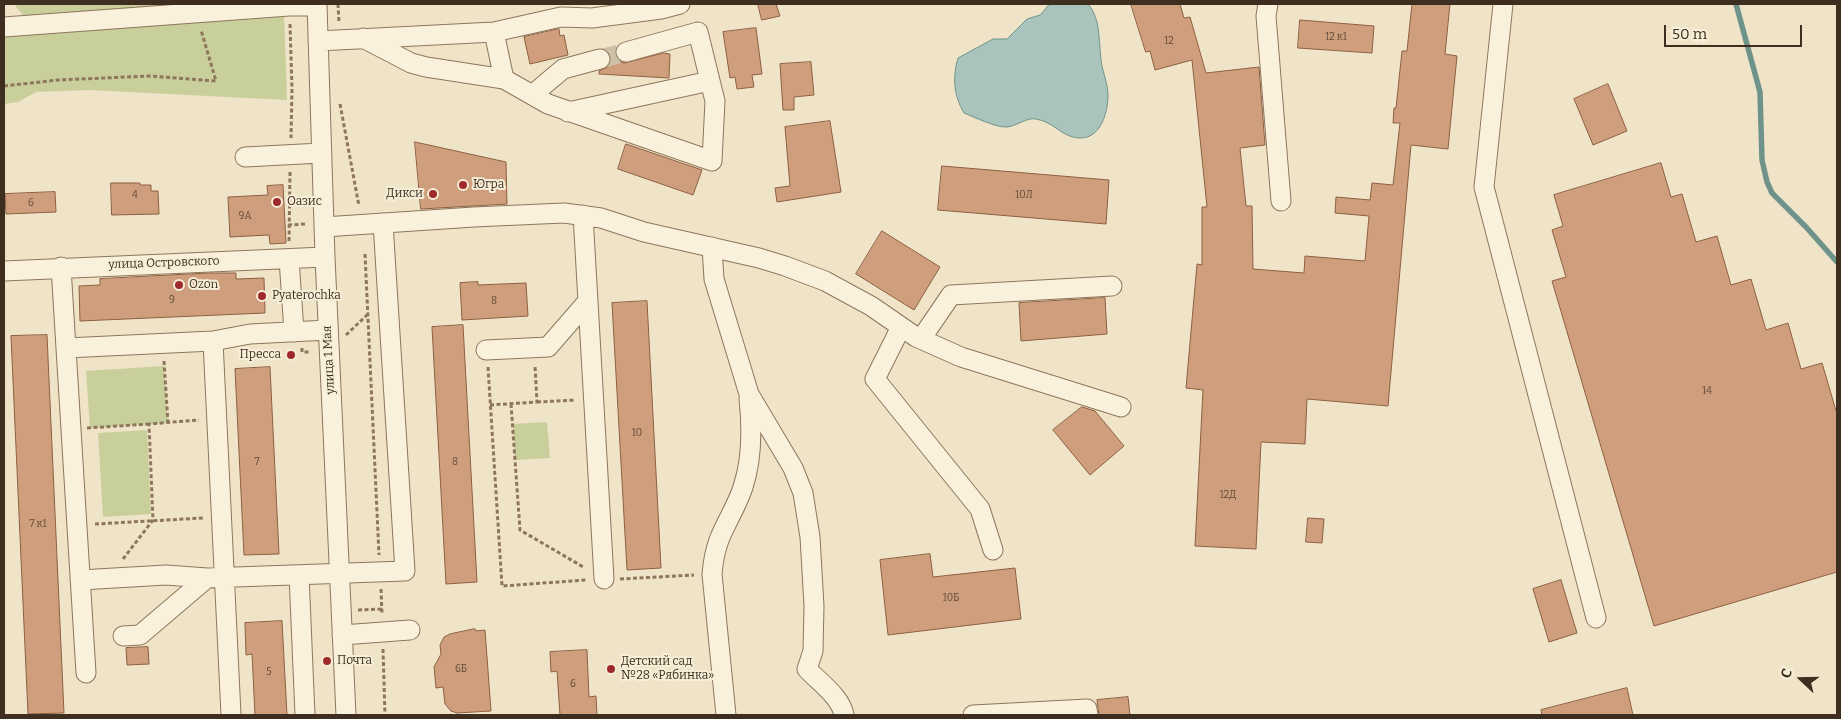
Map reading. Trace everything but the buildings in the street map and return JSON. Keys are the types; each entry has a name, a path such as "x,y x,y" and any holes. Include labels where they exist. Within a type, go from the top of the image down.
{"street":[{"path":"318,41 494,32 561,17 592,18 680,4"},
{"path":"1268,4 1266,16 1281,201"},
{"path":"1503,4 1484,187 1596,618"},
{"path":"4,27 196,9 317,5"},
{"name":"улица 1 Мая","path":"317,5 324,257 346,715"},
{"path":"494,32 504,80"},
{"path":"363,38 411,63 504,80 548,104 568,112 712,161 715,101 698,32 626,52"},
{"path":"532,95 564,69 600,59"},
{"path":"568,112 710,81"},
{"path":"245,157 321,153"},
{"path":"324,227 564,213 601,218 644,232 759,258 825,281 871,306 921,339 961,357 1121,407"},
{"path":"584,215 604,579"},
{"path":"80,580 166,575 216,578 405,570 383,223"},
{"path":"712,247 714,279 748,394 751,415 749,459 744,485 720,538 714,555 712,574 726,715"},
{"name":"улица Островского","path":"4,271 61,267 324,257"},
{"path":"289,259 294,332"},
{"path":"61,267 86,673"},
{"path":"921,339 951,295 1112,286"},
{"path":"486,350 548,347 588,301"},
{"path":"901,327 875,378 980,509 993,550"},
{"path":"66,348 213,341 250,334 328,330"},
{"path":"213,341 222,516 216,578 231,715"},
{"path":"748,394 793,468 803,493 810,537 814,606 813,652 806,670 836,698 843,709 844,715"},
{"path":"299,575 305,715"},
{"path":"122,636 140,635 216,578"},
{"path":"342,635 410,630"},
{"path":"973,715 1022,714 1088,709 1088,715"}],"path":[{"path":"338,4 339,40"},
{"path":"289,6 292,89 289,259"},
{"path":"4,86 58,80 150,76 216,81 196,9"},
{"path":"339,96 363,224 385,715"},
{"path":"162,343 168,423"},
{"path":"534,348 537,402"},
{"path":"486,350 502,586 712,574"},
{"path":"490,405 594,399"},
{"path":"511,404 520,530 604,579"},
{"path":"71,429 217,419"},
{"path":"107,579 154,520 149,424"},
{"path":"77,525 222,516"}],"green space":[{"path":"14,4 184,4 184,10 33,16 23,15"},
{"path":"284,14 287,100 89,90 36,92 18,102 4,104 4,35"},
{"path":"164,366 168,423 90,428 86,371"},
{"path":"547,422 550,458 515,460 513,424"},
{"path":"147,430 151,514 103,517 98,433"}],"water":[{"path":"1050,4 1088,4 1096,17 1102,66 1108,95 1104,119 1100,126 1089,136 1082,138 1068,135 1036,119 1029,119 1003,127 964,113 955,87 958,58 993,39 1007,39 1027,19 1040,15"}],"waterway":[{"path":"1736,4 1760,92 1762,160 1767,182 1772,193 1837,262"}],"tunnel":[{"path":"600,59 626,52"}],"place":[{"name":"Югра","path":"463,185"},
{"name":"Дикси","path":"433,194"},
{"name":"Оазис","path":"277,202"},
{"name":"Ozon","path":"179,285"},
{"name":"Pyaterochka","path":"262,296"},
{"name":"Пресса","path":"291,355"},
{"name":"Почта","path":"327,661"},
{"name":"Детский сад №28 «Рябинка»","path":"611,669"}]}
